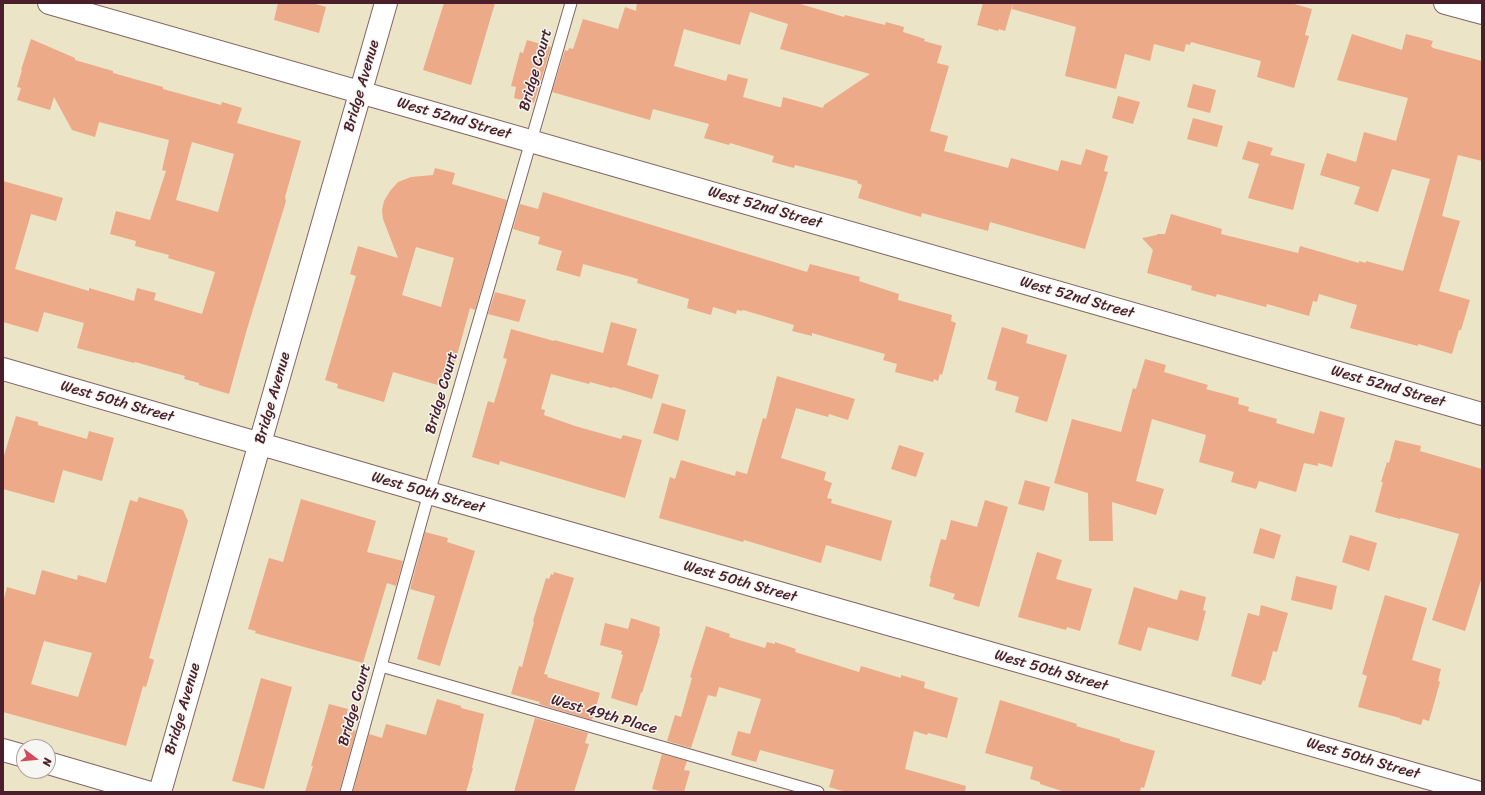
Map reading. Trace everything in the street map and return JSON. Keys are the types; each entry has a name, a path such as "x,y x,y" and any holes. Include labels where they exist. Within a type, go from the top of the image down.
{"street":[{"name":"West 52nd Street","path":"49,3 1482,414"},
{"name":"Bridge Avenue","path":"160,792 386,3"},
{"path":"1445,3 1482,13"},
{"name":"West 50th Street","path":"3,369 429,493 1477,792"},
{"path":"3,750 16,754"},
{"path":"56,765 148,792"}],"lane":[{"name":"Bridge Court","path":"346,792 429,493 571,3"},
{"name":"West 49th Place","path":"382,666 818,792"}],"building":[{"path":"278,3 312,3 326,7 319,33 274,20"},
{"path":"444,3 495,3 471,85 423,70"},
{"path":"637,3 797,3 844,17 845,15 885,25 886,22 904,27 903,32 925,39 924,41 942,46 937,63 949,66 930,131 948,136 944,151 1008,168 1011,158 1058,171 1061,160 1081,165 1086,149 1108,156 1104,171 1108,172 1085,249 990,222 988,231 922,213 921,217 858,198 862,185 857,183 858,181 795,165 794,168 772,162 774,156 730,143 729,145 704,138 709,124 653,109 650,120 552,92 565,50 568,51 569,48 573,49 583,19 618,29 625,7 636,11","holes":["750,12 788,24 780,49 870,74 824,105 823,108 783,97 781,107 779,107 743,97 748,79 728,74 726,81 674,66 684,29 740,45"]},
{"path":"983,3 1013,3 1005,31 999,29 998,31 977,25"},
{"path":"1013,3 1291,3 1312,9 1305,35 1309,36 1294,88 1257,77 1261,61 1191,42 1190,45 1186,44 1184,52 1154,44 1150,61 1125,54 1116,89 1065,76 1076,27 1012,9"},
{"path":"1352,34 1402,50 1406,34 1433,41 1431,46 1433,48 1482,61 1482,161 1458,155 1442,216 1460,221 1439,291 1470,300 1452,354 1418,344 1418,346 1350,328 1357,305 1319,294 1317,302 1313,301 1309,316 1267,304 1266,307 1217,294 1216,297 1191,290 1192,286 1147,273 1153,250 1142,238 1157,234 1165,234 1171,214 1222,229 1221,234 1298,253 1300,246 1359,263 1359,261 1366,263 1366,261 1403,271 1430,179 1392,169 1378,212 1354,204 1360,187 1320,175 1327,153 1356,162 1364,132 1396,141 1408,98 1337,80"},
{"path":"31,39 75,58 75,60 113,71 113,73 221,105 222,102 242,108 237,123 301,141 285,197 286,201 229,394 184,379 185,376 77,348 84,323 44,312 38,332 3,322 3,181 63,198 56,221 31,214 15,269 89,291 89,288 134,301 137,288 156,293 154,300 202,314 215,272 168,258 169,255 135,246 136,241 110,234 116,211 150,220 166,171 162,170 169,140 99,122 95,137 72,130 54,97 50,110 17,100 21,88 17,87","holes":["192,142 234,154 218,212 176,200"]},
{"path":"527,40 551,47 534,103 514,98 516,87 511,86 520,52 523,53"},
{"path":"1193,84 1216,90 1210,113 1187,107"},
{"path":"1118,96 1140,102 1133,124 1112,118"},
{"path":"1193,118 1223,126 1217,147 1187,139"},
{"path":"1248,141 1273,148 1270,155 1305,164 1293,210 1248,198 1259,164 1242,159"},
{"path":"435,168 455,173 452,184 507,200 475,310 470,308 448,388 393,372 384,402 337,388 338,384 325,380 356,276 350,274 358,246 398,258 383,219 382,210 384,201 398,182 411,177 433,175","holes":["416,247 454,258 441,307 402,295"]},
{"path":"543,192 807,272 810,264 860,277 859,281 899,294 898,300 952,315 951,321 956,323 942,375 940,374 938,381 934,379 933,382 895,372 897,364 883,360 885,354 812,333 812,336 792,331 794,325 743,310 737,310 736,314 713,307 711,315 687,308 689,299 637,283 638,279 583,264 580,277 556,270 562,251 538,244 540,237 513,229 520,204 538,209"},
{"path":"495,292 526,300 519,322 488,314"},
{"path":"611,322 637,329 627,365 659,375 652,399 613,387 590,382 589,384 551,374 541,409 545,410 544,415 575,426 621,439 623,435 642,440 625,498 500,461 499,465 472,457 488,401 494,403 507,359 503,358 511,329 603,353"},
{"path":"1002,327 1028,335 1026,343 1067,355 1047,422 1015,412 1019,397 995,390 997,382 987,379"},
{"path":"1145,359 1166,365 1164,372 1208,385 1206,389 1239,398 1238,404 1249,407 1248,411 1277,419 1276,423 1314,434 1320,411 1345,418 1332,467 1318,463 1318,466 1304,463 1296,492 1259,481 1256,489 1231,482 1234,472 1199,462 1206,435 1152,419 1136,481 1164,489 1156,515 1112,502 1113,541 1089,541 1088,493 1054,483 1072,419 1121,432 1133,388 1136,389"},
{"path":"777,376 855,399 848,420 829,414 828,417 796,408 781,458 826,472 824,480 832,483 827,498 832,499 831,503 892,521 881,561 826,545 821,563 744,540 743,542 659,518 670,477 675,479 681,460 735,476 736,471 747,474 763,418 766,419"},
{"path":"662,403 686,410 678,441 653,433"},
{"path":"16,416 38,422 38,425 87,439 89,431 114,438 102,481 63,470 54,503 3,489 3,459"},
{"path":"1395,440 1421,446 1420,451 1482,469 1482,577 1465,631 1432,620 1459,534 1375,512 1383,482 1381,482 1387,462 1389,463"},
{"path":"899,445 924,453 916,477 891,469"},
{"path":"1025,480 1050,487 1044,511 1018,504"},
{"path":"139,497 183,510 188,521 149,658 154,660 146,687 143,686 126,746 3,712 3,602 7,587 35,595 42,570 77,580 78,575 106,583 130,500 137,502","holes":["44,641 92,653 78,697 31,684"]},
{"path":"301,499 376,521 367,552 403,561 396,586 387,583 363,663 255,633 256,631 248,629 269,558 283,562"},
{"path":"985,500 1008,507 979,607 953,599 955,594 929,586 941,539 946,540 951,520 977,527"},
{"path":"1260,528 1281,535 1274,559 1253,553"},
{"path":"425,532 448,538 447,542 475,551 440,666 417,659 435,596 410,589"},
{"path":"1350,535 1377,543 1369,571 1342,562"},
{"path":"1037,552 1062,560 1056,579 1092,589 1080,631 1067,627 1066,630 1018,617"},
{"path":"554,572 574,578 544,674 548,675 547,677 600,693 592,720 539,704 540,702 511,694 519,666 522,667 534,622 533,621 546,578 549,579 551,574 553,575"},
{"path":"1296,576 1337,586 1332,610 1291,600"},
{"path":"1134,587 1177,600 1180,590 1206,597 1203,610 1206,611 1198,641 1148,627 1141,651 1118,644"},
{"path":"1385,595 1427,608 1412,660 1441,669 1438,681 1440,682 1429,721 1423,719 1421,725 1358,707 1367,676 1362,674"},
{"path":"1261,605 1288,613 1277,652 1273,651 1265,681 1263,680 1261,685 1231,676 1248,613 1259,616"},
{"path":"631,618 660,627 660,634 637,706 611,698 623,655 621,654 622,651 600,645 605,623 628,629"},
{"path":"706,626 730,634 729,637 765,648 767,642 775,644 775,642 796,649 795,652 859,672 861,666 901,678 901,675 925,682 924,688 958,698 947,738 928,733 927,735 914,731 905,769 966,786 965,792 846,792 829,787 834,770 760,750 756,762 731,755 738,731 750,734 761,699 719,687 716,697 708,695 691,748 667,741 675,715 681,717 692,678 690,677"},
{"path":"261,678 292,687 264,789 232,781"},
{"path":"437,699 461,706 461,708 484,714 473,768 466,792 353,792 369,734 382,738 386,724 426,735"},
{"path":"1000,700 1077,724 1076,726 1120,739 1120,741 1155,751 1144,788 1141,787 1140,792 1065,792 1040,784 1040,782 1030,779 1033,767 985,753"},
{"path":"329,704 348,709 343,727 356,731 339,792 305,792 313,766 311,766"},
{"path":"535,718 588,733 585,743 589,744 574,792 514,792"},
{"path":"662,754 687,761 684,770 690,771 684,792 664,792 652,789"}]}
